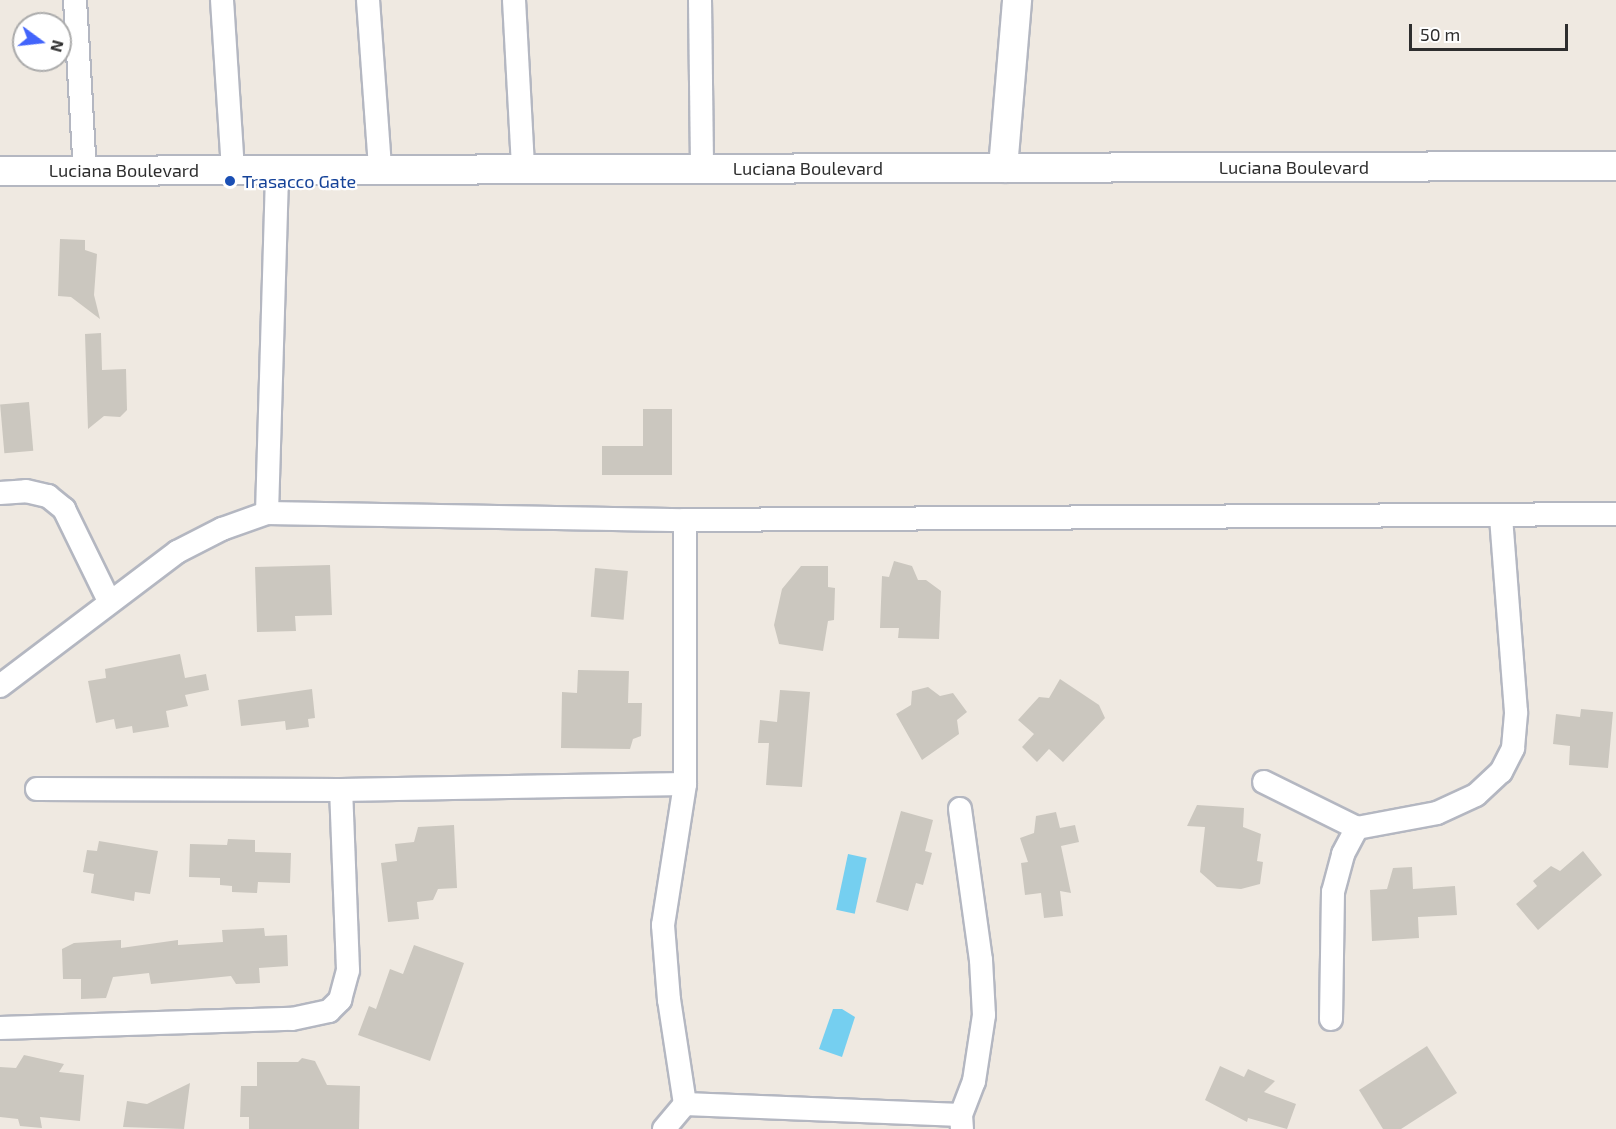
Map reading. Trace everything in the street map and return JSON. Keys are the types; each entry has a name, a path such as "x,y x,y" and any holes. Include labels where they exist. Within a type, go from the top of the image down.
{"street":[{"path":"75,0 85,171"},
{"path":"222,0 233,169"},
{"path":"368,0 380,169"},
{"path":"514,0 523,168"},
{"path":"700,0 702,167"},
{"path":"1003,168 1017,0"},
{"name":"Luciana Boulevard","path":"0,171 702,167 1616,166"},
{"path":"267,513 277,169"},
{"path":"0,493 26,491 48,496 64,509 109,601"},
{"path":"0,686 109,601 177,552 222,529 267,513 685,520 1616,514"},
{"path":"1264,782 1357,828 1437,813 1476,795 1501,772 1513,748 1516,712 1501,516"},
{"path":"664,1129 685,1104 669,1000 663,925 685,784 685,520"},
{"path":"37,789 341,790 685,784"},
{"path":"0,1028 292,1019 329,1011 340,1000 348,970 341,790"},
{"path":"685,1104 961,1122 974,1082 984,1015 981,960 960,809"},
{"path":"1330,1019 1333,891 1343,854 1357,828"}],"water":[{"path":"848,854 867,858 855,914 836,910"},
{"path":"833,1009 842,1009 855,1017 842,1057 819,1049"}],"building":[{"path":"60,239 85,240 85,250 97,254 94,295 100,319 71,297 58,296"},
{"path":"101,333 102,370 126,369 127,410 120,417 104,416 88,429 85,334"},
{"path":"29,402 33,451 4,453 0,405"},
{"path":"643,409 672,409 672,475 602,475 602,446 643,446"},
{"path":"894,561 912,566 918,580 926,580 941,591 939,639 898,638 899,628 880,628 882,576 889,577"},
{"path":"330,565 332,615 295,616 296,631 257,632 255,567"},
{"path":"801,566 828,566 828,587 835,588 834,620 828,621 823,651 779,644 774,625 782,589"},
{"path":"595,568 628,571 624,620 591,617"},
{"path":"180,654 185,678 206,674 209,690 185,695 188,706 166,711 169,727 133,733 132,726 116,729 114,719 96,723 88,681 106,678 105,669"},
{"path":"578,670 629,671 628,703 642,703 641,736 633,739 630,749 561,748 562,692 577,693"},
{"path":"1060,679 1099,705 1105,718 1063,762 1049,749 1037,762 1022,747 1034,734 1018,720 1039,697 1049,698"},
{"path":"928,687 940,696 953,693 967,712 957,720 959,734 922,760 896,714 911,705 912,691"},
{"path":"312,689 315,718 308,719 309,727 286,730 285,721 241,726 238,700"},
{"path":"780,690 810,692 802,787 766,785 769,743 758,743 760,720 777,722"},
{"path":"1581,709 1613,712 1608,768 1569,765 1570,746 1553,744 1556,714 1580,717"},
{"path":"1197,805 1244,808 1243,827 1261,834 1257,861 1263,862 1260,884 1241,889 1217,887 1200,872 1205,827 1187,826"},
{"path":"901,811 933,820 925,851 932,853 923,885 916,883 908,911 876,902"},
{"path":"1056,812 1060,828 1075,825 1079,842 1061,846 1071,893 1060,891 1063,916 1044,918 1041,893 1025,895 1021,863 1028,862 1020,838 1034,833 1036,816"},
{"path":"454,825 457,888 438,889 433,900 417,902 419,919 388,922 381,863 397,861 395,844 414,842 418,827"},
{"path":"228,839 255,840 255,852 291,853 290,883 258,882 257,893 232,892 232,886 220,885 220,878 189,877 190,844 227,845"},
{"path":"99,841 158,851 150,894 135,892 134,901 91,893 94,874 83,872 87,850 97,851"},
{"path":"1583,851 1602,875 1538,930 1516,904 1537,886 1533,881 1551,866 1560,871"},
{"path":"1412,867 1413,889 1455,886 1457,915 1418,917 1419,938 1372,941 1370,890 1387,889 1393,868"},
{"path":"264,928 265,936 287,935 288,966 259,968 260,983 236,984 231,976 151,984 149,973 113,977 106,998 81,999 81,979 63,979 62,949 74,943 121,940 121,948 178,940 178,945 223,942 222,930"},
{"path":"414,945 464,963 430,1061 358,1035 369,1006 376,1009 390,969 403,974"},
{"path":"1427,1046 1457,1093 1401,1129 1383,1129 1359,1090"},
{"path":"24,1055 64,1064 59,1072 84,1075 80,1121 40,1117 42,1128 20,1126 18,1119 0,1117 0,1067 16,1068"},
{"path":"302,1058 315,1061 327,1085 360,1086 359,1129 249,1129 249,1117 240,1117 241,1086 257,1086 257,1062 298,1062"},
{"path":"1220,1066 1244,1077 1248,1069 1275,1081 1264,1092 1296,1104 1287,1129 1248,1118 1247,1122 1205,1100"},
{"path":"190,1083 184,1129 123,1127 127,1101 147,1104"}],"place":[{"name":"Trasacco Gate","path":"230,181"}]}
